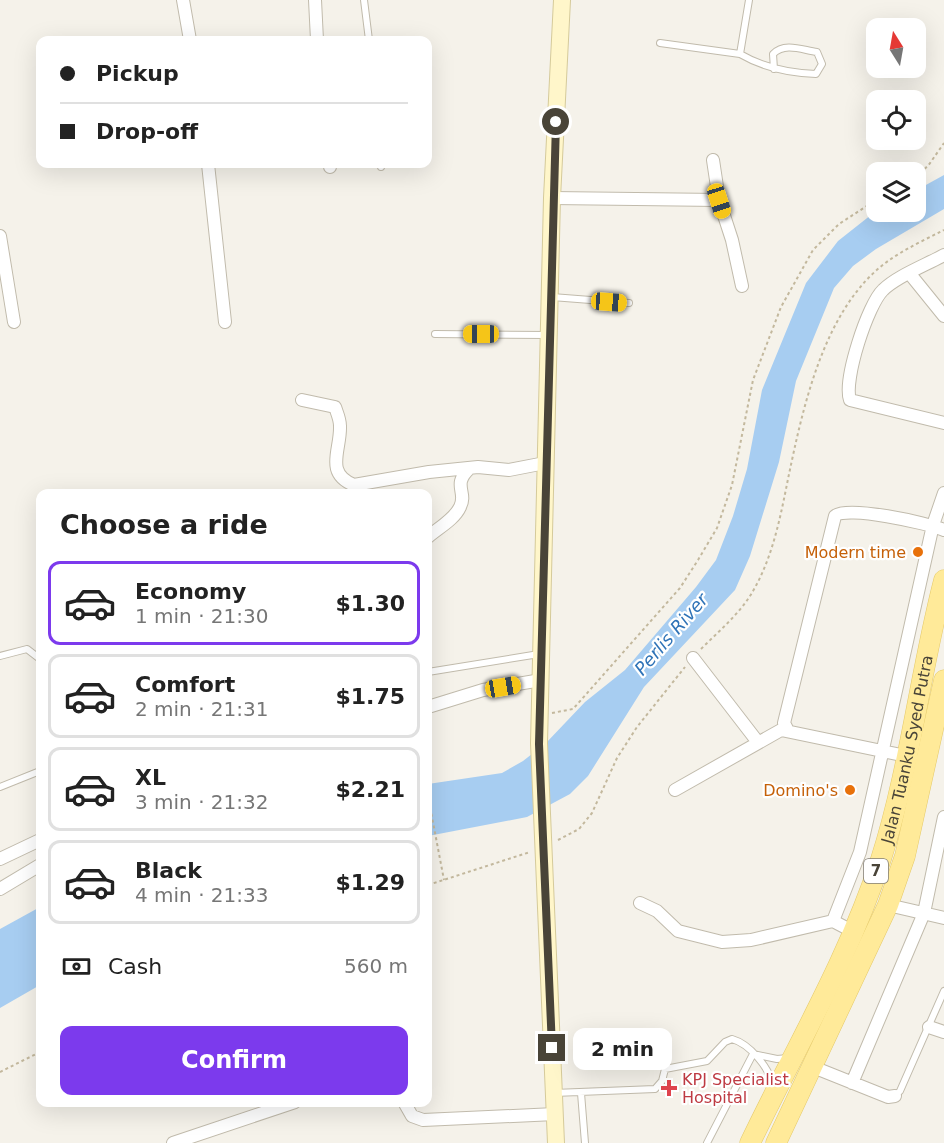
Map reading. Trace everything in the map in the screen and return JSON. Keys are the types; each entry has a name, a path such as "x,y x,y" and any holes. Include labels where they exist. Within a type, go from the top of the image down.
{"main road":[{"path":"556,1143 539,744 552,198 562,0"},
{"name":"Jalan Tuanku Syed Putra","path":"750,1143 775,1090 794,1058 854,932 890,829 944,580"},
{"name":"Jalan Tuanku Syed Putra","path":"778,1142 888,905 905,856 941,707 944,680"}],"street":[{"path":"183,0 189,36"},
{"path":"315,0 317,36"},
{"path":"713,160 719,201 732,240 742,286"},
{"path":"208,168 225,322"},
{"path":"552,198 719,201"},
{"path":"0,238 5,294 14,322"},
{"path":"944,255 885,287 874,298 852,366 848,394 849,400 944,423"},
{"path":"910,274 944,316"},
{"path":"302,400 335,407 340,427 337,470 343,480 354,485 470,468 509,470 545,463"},
{"path":"432,533 460,508 462,501 459,483 461,476 470,468"},
{"path":"833,921 860,852 938,527 944,493"},
{"path":"787,729 784,723 793,678 835,516 842,512 938,527"},
{"path":"693,658 757,741"},
{"path":"432,705 483,690 542,680"},
{"path":"675,790 757,741 787,729 927,760"},
{"path":"852,1083 924,913 944,817"},
{"path":"0,859 36,842"},
{"path":"0,889 36,867"},
{"path":"640,903 657,911 678,931 722,942 751,940 833,921 854,932"},
{"path":"888,905 944,918"},
{"path":"929,1027 944,1032"},
{"path":"813,1067 888,1097 895,1096"},
{"path":"173,1143 280,1107"},
{"path":"407,1107 412,1116 423,1120 555,1114"}],"lane":[{"path":"364,0 368,36"},
{"path":"740,54 748,0"},
{"path":"660,43 740,54 759,65 774,69 816,74 822,64 817,52 787,47 773,54 774,69"},
{"path":"551,297 629,303"},
{"path":"435,334 549,335"},
{"path":"0,656 27,649 36,656"},
{"path":"432,671 542,653"},
{"path":"0,787 36,773"},
{"path":"895,1096 944,991"},
{"path":"554,1093 655,1089 662,1081 665,1069 707,1061 732,1039 739,1041 753,1054 770,1075 775,1090"},
{"path":"753,1054 777,1059 794,1058"},
{"path":"707,1143 753,1054"},
{"path":"581,1092 585,1143"}],"path":[{"path":"926,168 944,143"},
{"path":"540,715 573,709 680,588 717,528 732,484 753,380 781,307 813,250 839,224 866,206"},
{"path":"432,884 544,848 579,830 592,813 617,758 637,727 693,658 730,622 750,596 767,560 781,517 804,404 828,344 850,300 887,261 944,230"},
{"path":"432,817 444,880"},
{"path":"0,1072 36,1054"}],"water":[{"path":"944,175 944,209 926,220 926,185"},
{"name":"Perlis River","path":"866,219 866,222 922,222 876,249 853,266 834,288 796,381 779,462 750,556 735,590 644,687 588,776 570,794 527,817 432,835 432,783 502,773 523,761 546,743 585,702 625,670 696,587 716,560 733,516 747,469 762,390 806,283 838,241"},
{"path":"36,909 36,987 0,1008 0,929"}],"place":[{"name":"Modern time","path":"918,552"},
{"name":"Domino's","path":"850,790"},
{"name":"KPJ Specialist Hospital","path":"669,1088"}],"route":[{"path":"552,1048 539,744 552,198 556,122"}]}
